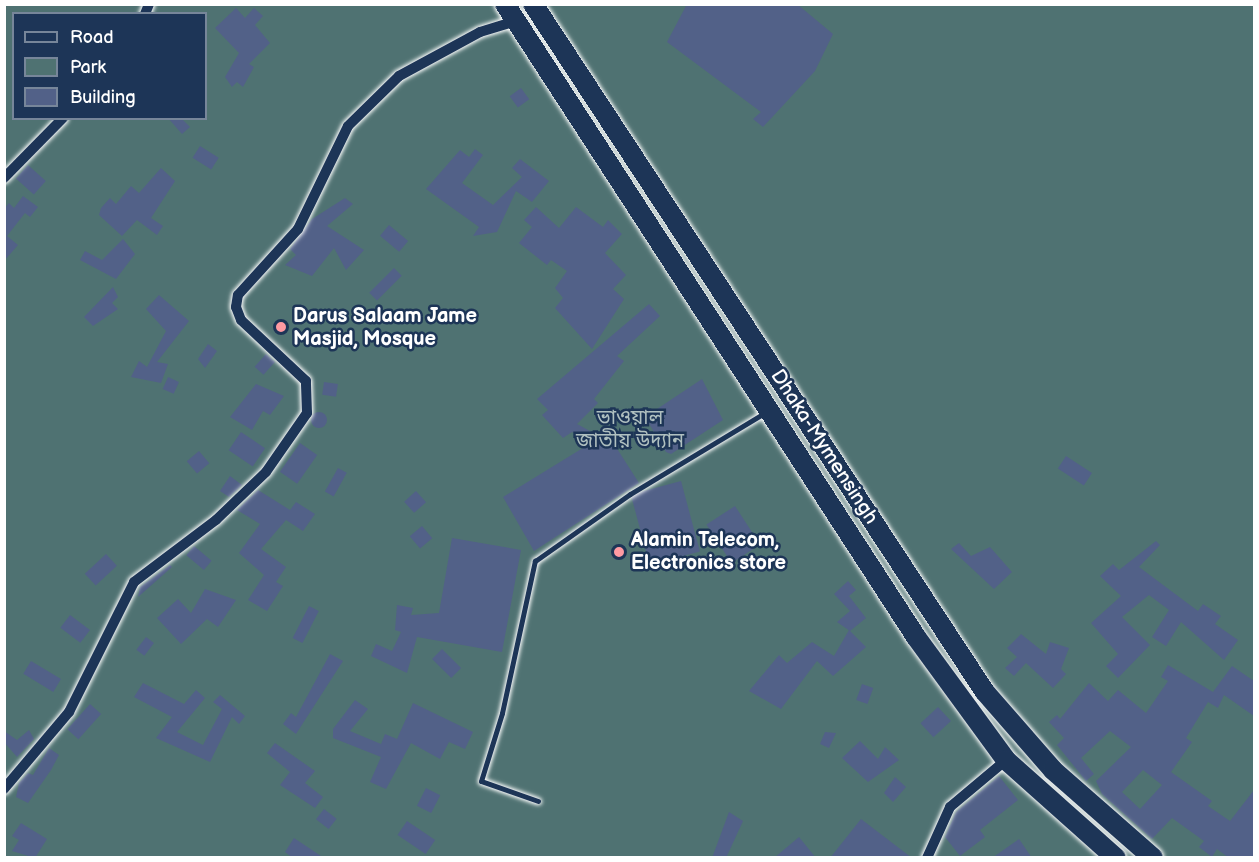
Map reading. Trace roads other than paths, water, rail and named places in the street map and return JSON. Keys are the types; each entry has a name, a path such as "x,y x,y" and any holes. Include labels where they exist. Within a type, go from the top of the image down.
{"highway":[{"name":"Dhaka-Mymensingh","path":"533,4 985,692 1053,770 1153,858"},
{"name":"Dhaka-Mymensingh","path":"511,13 916,637 1006,760 1116,858"}],"street":[{"path":"4,789 69,711 134,582 216,520 266,472 307,413 306,381 241,320 236,307 238,295 298,229 348,126 399,75 511,13"},
{"path":"4,178 61,120"},
{"path":"927,858 950,807 1006,760"}],"lane":[{"path":"538,801 481,781 502,713 535,561 630,494 770,410"}],"place":[{"name":"Darus Salaam Jame Masjid, Mosque","path":"281,327"},
{"name":"Alamin Telecom, Electronics store","path":"619,552"}],"park label":[{"name":"ভাওয়াল জাতীয় উদ্যান","path":"630,430"}]}
